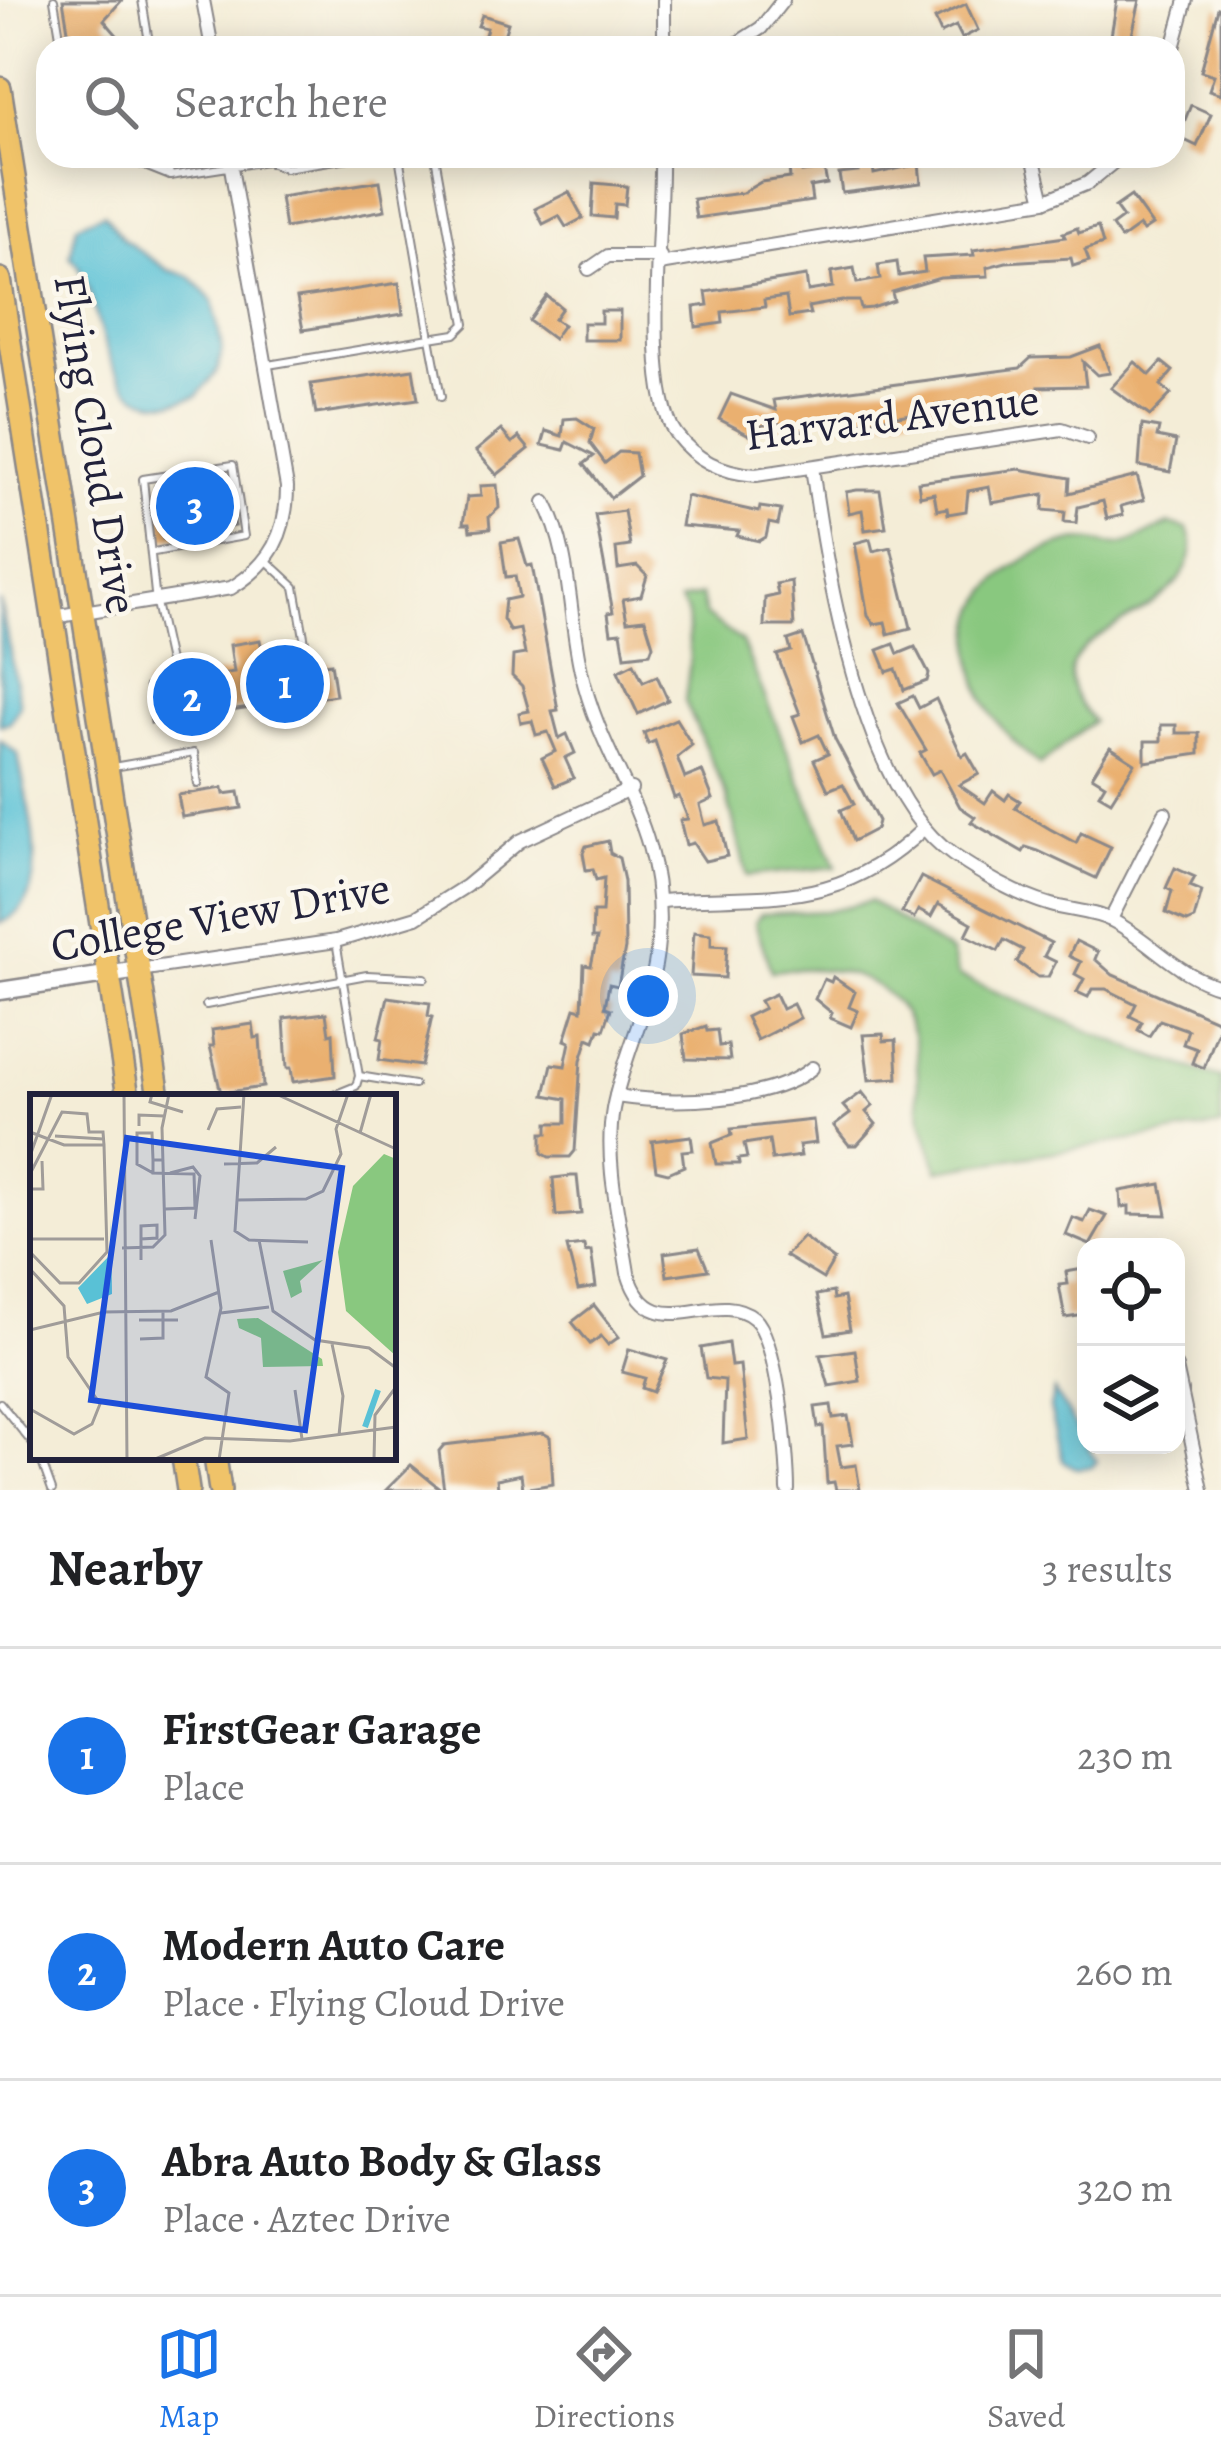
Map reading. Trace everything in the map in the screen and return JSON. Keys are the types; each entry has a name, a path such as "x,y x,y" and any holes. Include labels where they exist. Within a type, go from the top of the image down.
{"main road":[{"name":"Flying Cloud Drive","path":"0,88 159,1094"},
{"name":"Flying Cloud Drive","path":"0,279 128,1094"},
{"path":"183,1460 188,1490"},
{"path":"215,1460 220,1490"}],"street":[{"path":"202,0 210,36"},
{"path":"664,0 664,36"},
{"path":"749,36 783,0"},
{"path":"1176,36 1186,0"},
{"path":"53,617 231,587 266,560 281,536 287,512 279,437 231,168"},
{"name":"Harvard Avenue","path":"661,168 657,334 667,413 675,433 728,473 812,466 1062,429 1088,438"},
{"path":"1036,168 1044,202"},
{"path":"589,269 608,256 660,260 1044,202 1088,183 1106,168"},
{"path":"812,466 837,624 868,718 923,830 951,854 1022,896 1111,919 1178,970 1221,987"},
{"path":"545,502 561,532 590,704 631,789 652,849 659,901 650,994 616,1096 611,1159 633,1289 668,1314 733,1309 754,1318 769,1344 788,1490"},
{"name":"College View Drive","path":"0,992 336,941 417,917 466,886 520,841 631,789"},
{"path":"1111,919 1165,813"},
{"path":"659,901 830,889 873,872 923,830"},
{"path":"616,1096 686,1101 783,1086 812,1068"},
{"path":"754,1318 764,1306"},
{"path":"1185,1410 1202,1490"}],"lane":[{"path":"54,0 60,36"},
{"path":"142,0 148,36"},
{"path":"150,168 170,176 204,168"},
{"path":"169,168 170,176"},
{"path":"401,168 441,397"},
{"path":"268,364 455,334 465,324 437,168"},
{"path":"154,552 244,536 233,465 143,479 156,603 171,671"},
{"path":"266,560 295,587 308,659"},
{"path":"110,768 194,754 198,784"},
{"path":"336,941 359,1076 356,1086 336,1094"},
{"path":"206,1005 343,984 367,975 425,978"},
{"path":"359,1076 414,1085"},
{"path":"0,1403 30,1440"},
{"path":"41,1460 52,1490"}],"green space":[{"path":"1170,524 1187,529 1191,540 1184,572 1168,592 1080,652 1071,670 1074,693 1093,721 1040,765 1003,729 978,685 973,629 987,593 1016,565 1053,547 1088,540 1128,543"},
{"path":"701,595 705,615 742,642 836,867 747,876 727,796 685,701 690,661 687,612 680,601"},
{"path":"870,901 951,953 958,976 1142,1053 1221,1078 1221,1126 938,1170 920,1115 914,1041 902,1011 889,995 854,976 813,969 771,971 755,922 761,914 826,911"}],"water":[{"path":"104,213 123,239 168,270 190,276 213,301 222,349 218,370 197,396 162,403 137,396 120,378 82,274 70,257 77,225"},
{"path":"0,601 20,705 10,722 0,725"},
{"path":"0,740 18,754 31,823 34,873 18,912 0,923"},
{"path":"1054,1391 1077,1428 1077,1454 1093,1454 1097,1461 1092,1467 1076,1468 1063,1461 1050,1408"}],"building":[{"path":"63,0 122,0 104,20 118,36 69,36"},
{"path":"1117,0 1140,0 1132,36 1111,36"},
{"path":"966,4 978,30 961,36 956,26 941,33 935,19"},
{"path":"1218,8 1221,94 1209,90 1214,75 1201,71"},
{"path":"482,15 508,23 504,36 485,36 487,28 478,26"},
{"path":"1191,105 1211,114 1197,146 1185,140"},
{"path":"789,168 801,168 802,172 824,169 827,184 810,187 812,201 696,218 693,199 742,193 761,182 790,178"},
{"path":"857,168 873,168 874,174 919,168 921,183 842,193 839,174 858,172"},
{"path":"380,181 385,210 285,228 280,197"},
{"path":"594,183 627,186 625,205 615,204 614,218 592,216"},
{"path":"569,192 583,218 566,227 559,216 543,224 535,209"},
{"path":"1131,196 1152,225 1143,231 1139,226 1121,239 1112,226 1123,218 1115,207"},
{"path":"1098,227 1103,244 1085,250 1089,261 1073,266 1071,258 1006,262 987,267 988,276 940,278 892,292 894,301 872,308 861,309 859,301 842,301 808,307 810,314 789,317 786,297 764,300 765,307 722,312 723,323 696,327 694,307 708,305 706,292 806,276 808,291 833,287 831,272 854,268 857,283 880,279 878,265 897,262 899,276 925,272 923,258 974,255 973,250 1065,237 1063,233 1077,228 1079,233"},
{"path":"399,283 403,314 303,330 297,298"},
{"path":"547,296 562,308 554,319 563,325 553,339 529,321"},
{"path":"601,311 620,311 620,340 583,340 583,323 601,323"},
{"path":"1100,346 1110,373 1097,375 1083,362 1086,386 1038,387 1039,394 937,405 938,410 838,425 837,416 809,420 811,429 793,432 778,423 759,426 755,438 719,419 731,394 776,410 774,400 1020,368 1031,358 1071,357"},
{"path":"1135,362 1150,375 1162,362 1173,371 1161,385 1171,394 1150,416 1111,388"},
{"path":"413,369 418,399 316,414 311,384"},
{"path":"577,418 594,429 590,443 605,463 619,452 635,453 639,476 611,498 584,464 594,456 567,442 564,450 542,445 546,431 562,436 564,419"},
{"path":"1142,425 1159,428 1157,437 1176,441 1170,472 1139,466"},
{"path":"501,430 512,443 519,437 529,449 497,475 476,451"},
{"path":"1019,469 1070,478 1069,493 1137,476 1144,500 1121,506 1123,515 1107,519 1103,501 1078,507 1076,523 1064,522 1065,512 1043,510 1044,494 992,503 989,487 968,491 966,511 948,514 947,508 937,510 934,493 920,496 918,482"},
{"path":"226,477 235,526 163,539 155,486"},
{"path":"497,485 499,508 489,517 490,529 470,531 469,524 463,524 467,497 481,496 480,486"},
{"path":"880,490 886,527 865,530 862,510 849,513 846,492"},
{"path":"686,496 759,512 760,507 781,510 778,525 769,523 766,537 759,541 737,536 739,531 681,526"},
{"path":"624,511 630,546 616,548 618,569 637,566 647,576 641,596 623,599 627,621 645,619 653,645 650,653 625,656 621,632 611,633 608,613 613,612 595,515"},
{"path":"519,539 527,566 532,565 559,738 567,734 575,753 565,758 574,778 555,786 542,758 556,751 548,732 536,735 532,721 521,723 519,713 529,711 522,686 512,676 513,656 525,654 520,629 510,631 503,619 505,600 519,597 515,576 506,577 501,542"},
{"path":"870,539 873,551 891,547 911,628 888,634 885,622 874,624 868,616 855,543"},
{"path":"791,581 794,626 764,626 765,598 778,595 776,584"},
{"path":"803,635 835,739 878,821 876,829 853,841 841,810 854,804 843,784 828,790 814,760 828,754 819,735 803,742 793,716 800,714 777,655 791,651 788,640"},
{"path":"260,640 267,672 331,663 336,695 151,723 145,685 234,672 230,645"},
{"path":"894,644 898,654 915,647 929,674 927,681 904,690 896,669 887,672 878,650"},
{"path":"634,663 643,682 657,676 668,700 638,714 618,671"},
{"path":"913,696 919,708 936,699 962,756 967,753 979,774 959,785 985,803 993,791 1005,800 1009,794 1020,801 1015,808 1076,843 1081,833 1111,847 1096,878 1038,851 1026,847 1023,852 971,822 975,817 960,807 940,770 932,774 920,753 926,750 898,703"},
{"path":"676,719 692,745 677,757 685,778 702,771 713,799 700,805 705,825 719,821 727,856 705,861 693,843 686,845 680,820 688,819 679,796 674,798 655,741 648,744 644,733"},
{"path":"1161,725 1176,725 1176,733 1199,733 1199,754 1145,762 1145,741 1161,741"},
{"path":"1110,747 1135,763 1111,801 1099,794 1105,784 1092,776"},
{"path":"223,788 224,794 239,792 242,808 182,817 178,795"},
{"path":"608,841 610,853 619,858 624,881 625,948 618,986 609,984 605,1007 611,1009 604,1030 599,1029 595,1041 588,1038 581,1060 575,1151 570,1157 549,1157 542,1153 542,1133 548,1133 548,1123 566,1123 566,1099 545,1095 552,1064 565,1066 570,1042 565,1040 575,1008 582,1010 584,965 591,966 597,938 592,938 593,912 602,912 604,878 596,880 593,869 586,870 583,853 586,846"},
{"path":"1175,868 1195,877 1190,886 1202,891 1194,919 1187,922 1166,913 1172,891 1166,888"},
{"path":"921,877 1051,943 1044,956 1056,962 1048,977 1038,977 1017,962 1023,950 1004,940 998,951 966,935 972,923 938,904 931,917 918,910 914,918 902,912"},
{"path":"694,932 711,934 711,945 727,946 725,978 691,976"},
{"path":"1076,941 1098,952 1095,959 1113,975 1221,1022 1204,1068 1192,1063 1197,1049 1183,1044 1188,1030 1160,1020 1149,1036 1138,1030 1142,1022 1130,1016 1136,1004 1106,989 1092,989 1088,997 1077,992 1084,979 1075,974 1081,962 1069,956"},
{"path":"833,977 855,992 849,1007 858,1011 851,1027 830,1018 832,1013 815,999 824,979 831,982"},
{"path":"775,994 782,1009 793,1004 800,1018 757,1040 746,1017 764,1008 760,1001"},
{"path":"388,997 430,1003 428,1016 432,1017 421,1066 379,1060 382,1039 378,1038"},
{"path":"326,1013 329,1034 333,1033 335,1076 293,1082 291,1068 287,1068 284,1018"},
{"path":"253,1024 255,1038 260,1037 263,1087 221,1093 210,1046 214,1046 212,1030"},
{"path":"706,1026 707,1031 717,1030 719,1046 728,1045 730,1060 686,1059 683,1034"},
{"path":"883,1034 884,1041 896,1040 898,1078 869,1080 863,1035"},
{"path":"862,1092 873,1106 866,1112 876,1124 857,1145 849,1145 834,1126 850,1114 843,1106"},
{"path":"813,1120 816,1143 799,1145 801,1156 772,1160 769,1140 744,1144 747,1158 738,1159 739,1164 716,1164 712,1143 732,1135 731,1129"},
{"path":"691,1136 693,1150 682,1151 684,1166 668,1173 656,1170 652,1141"},
{"path":"577,1176 581,1214 556,1216 553,1178"},
{"path":"1161,1184 1167,1215 1129,1214 1129,1206 1121,1207 1120,1191"},
{"path":"1090,1210 1107,1216 1094,1238 1066,1235 1073,1218 1084,1222"},
{"path":"803,1237 834,1260 823,1279 785,1256"},
{"path":"584,1245 585,1252 591,1251 596,1287 578,1290 567,1247"},
{"path":"699,1248 708,1270 667,1276 664,1253"},
{"path":"1077,1270 1077,1316 1065,1318 1059,1285 1068,1284 1066,1272"},
{"path":"833,1292 834,1299 844,1297 850,1330 826,1334 817,1295"},
{"path":"594,1305 619,1337 608,1345 601,1336 590,1344 572,1322"},
{"path":"728,1343 731,1366 740,1365 748,1439 723,1443 725,1380 706,1378 701,1348"},
{"path":"629,1349 667,1360 653,1392 642,1388 645,1378 622,1372"},
{"path":"855,1350 860,1381 829,1386 820,1355"},
{"path":"831,1405 833,1418 848,1416 853,1444 837,1446 841,1467 856,1465 860,1490 836,1490 834,1482 827,1483 823,1426 818,1427 815,1407"},
{"path":"543,1433 550,1437 553,1484 523,1489 521,1474 497,1479 498,1489 444,1490 439,1451 444,1445"},
{"path":"411,1465 442,1490 386,1490"}],"place":[{"name":"Abra Auto Body & Glass","path":"195,506"},
{"name":"FirstGear Garage","path":"285,684"},
{"name":"Modern Auto Care","path":"192,697"}]}
